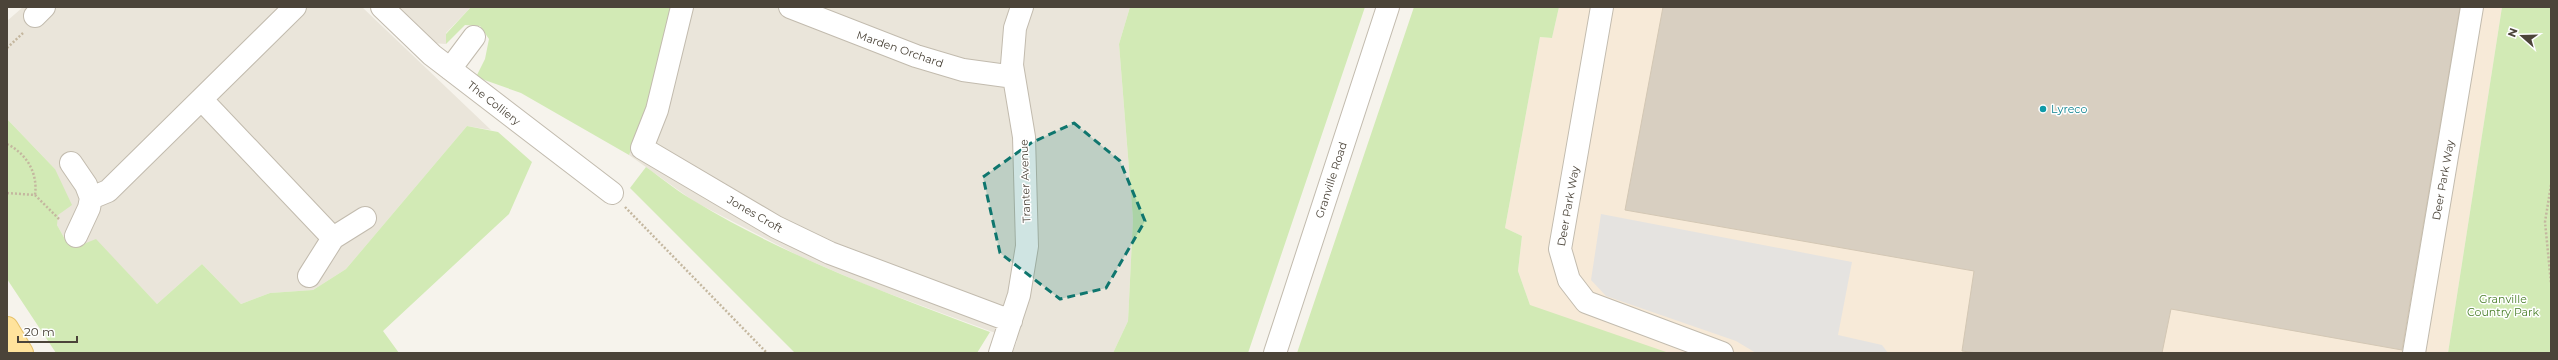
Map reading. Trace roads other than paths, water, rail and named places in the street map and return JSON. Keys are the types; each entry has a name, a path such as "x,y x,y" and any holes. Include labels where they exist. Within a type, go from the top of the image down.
{"main road":[{"path":"7,328 22,353"}],"street":[{"path":"90,198 108,190 202,100 295,7"},
{"name":"The Colliery","path":"382,7 432,55 612,193"},
{"name":"Jones Croft","path":"682,7 657,110 642,148 776,227 830,253 1011,321"},
{"name":"Marden Orchard","path":"790,7 916,56 963,70 1014,77"},
{"name":"Tranter Avenue","path":"1000,353 1019,295 1027,246 1024,137 1012,65 1015,28 1022,7"},
{"name":"Granville Road","path":"1274,353 1388,7"},
{"name":"Deer Park Way","path":"1602,7 1560,249 1569,280 1586,302 1722,353"},
{"name":"Deer Park Way","path":"2414,353 2472,7"},
{"path":"450,69 474,37"},
{"path":"202,100 333,238"},
{"path":"71,163 86,185 90,198 89,208 76,236"},
{"path":"310,276 333,238 365,218"}],"place":[{"name":"Lyreco","path":"2043,109"}],"park label":[{"name":"Granville Country Park","path":"2503,305"}]}
